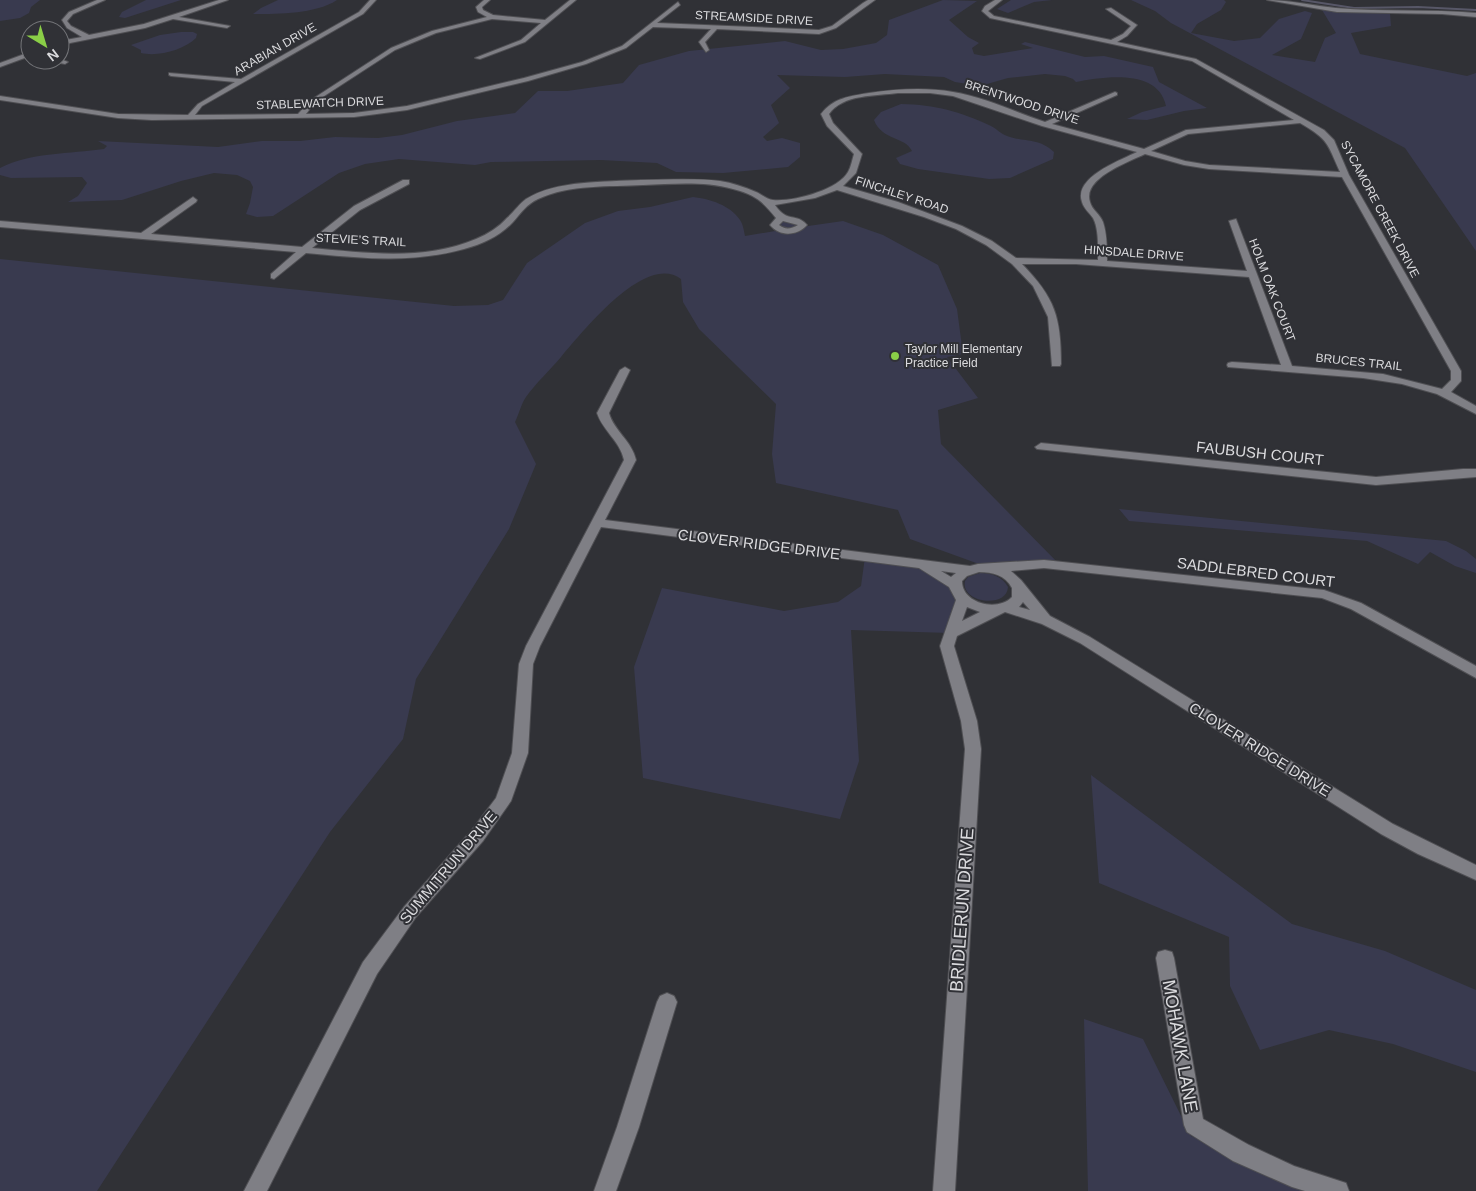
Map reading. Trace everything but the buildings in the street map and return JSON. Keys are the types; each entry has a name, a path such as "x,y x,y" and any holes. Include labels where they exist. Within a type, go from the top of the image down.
{"street":[{"path":"87,37 69,27 64,20 71,13 102,0"},
{"path":"70,41 146,26 225,0"},
{"name":"ARABIAN DRIVE","path":"190,118 200,105 356,16 373,0"},
{"path":"487,0 479,7 480,11 492,17"},
{"path":"478,58 518,44 572,0"},
{"name":"STREAMSIDE DRIVE","path":"654,25 808,32 823,31 837,27 865,3 872,0"},
{"name":"SYCAMORE CREEK DRIVE","path":"999,0 987,8 985,12 992,17 1194,60 1321,132 1330,140 1345,175 1456,371 1456,381 1444,393"},
{"path":"1270,0 1337,10 1476,15"},
{"name":"STABLEWATCH DRIVE","path":"0,98 118,116 152,118 378,113 526,80 584,64 624,47 678,4"},
{"path":"1109,9 1134,25 1134,28 1111,43"},
{"path":"172,17 227,26"},
{"path":"300,116 313,101 393,49 434,32 492,17 545,22"},
{"path":"706,50 702,42 716,27"},
{"path":"0,65 20,59"},
{"path":"171,74 242,80"},
{"name":"BRENTWOOD DRIVE","path":"769,203 803,198 836,187 852,174 858,154 830,124 825,114 830,107 839,101 898,90 930,91 967,98 1045,124 1194,165 1345,175"},
{"path":"1045,124 1115,94"},
{"path":"1103,263 1099,222 1086,204 1086,190 1094,178 1104,171 1186,132 1301,121"},
{"path":"274,276 357,208 406,182"},
{"name":"STEVIE’S TRAIL","path":"0,224 385,257 418,255 453,249 478,241 504,226 520,207 535,198 555,191 596,185 708,182 749,192 769,203 782,218"},
{"name":"FINCHLEY ROAD","path":"836,187 915,210 955,225 976,236 1014,261 1041,292 1051,311 1054,324 1056,364"},
{"path":"144,236 193,200"},
{"name":"HOLM OAK COURT","path":"1233,221 1288,369"},
{"name":"HINSDALE DRIVE","path":"1014,261 1052,260 1252,274"},
{"name":"BRUCES TRAIL","path":"1232,365 1384,376 1444,393 1476,411"},
{"name":"SUMMITRUN DRIVE","path":"255,1191 370,968 410,912 477,836 503,801 520,753 526,664 533,646 630,460 626,448 604,420 603,413 625,370"},
{"name":"FAUBUSH COURT","path":"1041,447 1376,481 1404,480 1451,473 1476,473"},
{"name":"CLOVER RIDGE DRIVE","path":"598,523 968,570 990,568 1010,576 1046,620"},
{"name":"CLOVER RIDGE DRIVE","path":"920,564 954,584"},
{"path":"950,633 1015,603 1020,597 1019,587 1044,564"},
{"name":"SADDLEBRED COURT","path":"990,568 1044,564 1324,594 1356,606 1476,673"},
{"path":"963,600 956,591 954,584 957,577 968,570"},
{"name":"CLOVER RIDGE DRIVE","path":"963,600 973,606 1001,609 1046,620 1085,640 1387,829 1431,853 1476,873"},
{"name":"BRIDLERUN DRIVE","path":"944,1191 973,749 969,722 947,646 963,600"},
{"name":"MOHAWK LANE","path":"1165,958 1194,1125 1241,1154 1292,1176 1338,1191"},
{"path":"605,1191 628,1127 667,1002"}],"shaded area":[{"path":"0,0 40,0 31,7 29,13 20,18 0,21"},
{"path":"146,0 181,0 125,18 119,17 122,12"},
{"path":"278,0 337,0 308,11 253,14"},
{"path":"943,0 977,1 949,20 968,37 979,43 972,48 974,54 984,56 1033,48 1021,44 1025,42 1085,57 1104,56 1153,67 1159,82 1207,108 1184,111 1147,120 1127,119 1142,112 1166,106 1161,94 1152,86 1141,80 1128,78 1100,78 1076,82 1065,76 1045,74 1008,78 980,86 955,82 944,77 885,74 845,77 777,75 790,88 771,105 779,123 763,137 767,141 782,138 800,143 800,157 788,167 723,173 676,172 657,163 601,160 491,162 475,165 399,159 365,164 339,173 273,216 257,217 246,214 253,187 250,181 237,175 214,173 181,181 122,200 68,202 78,196 87,183 82,177 11,178 0,175 0,168 25,159 51,154 104,149 107,146 98,141 218,147 262,141 300,141 335,137 378,138 402,135 457,121 515,113 538,91 567,91 623,83 639,65 689,51 785,41 821,50 843,49 876,43 887,35 889,20"},
{"path":"1011,0 1052,0 1034,2 1008,13 997,9"},
{"path":"1131,0 1224,0 1226,2 1221,10 1197,24 1191,33 1234,41 1260,38 1279,19 1305,11 1312,13 1301,39 1272,55 1315,62 1325,38 1336,33 1322,10 1390,13 1391,26 1351,33 1360,54 1467,76 1476,73 1476,251 1405,148 1171,23 1155,11"},
{"path":"193,32 197,34 196,38 185,46 170,52 141,53 141,50 131,45 160,35"},
{"path":"901,104 936,107 968,116 991,126 1007,136 1037,142 1048,147 1054,152 1053,159 1010,178 989,179 918,169 900,164 896,158 912,151 909,146 882,132 874,120 881,112"},
{"path":"693,197 713,201 731,210 741,222 745,236 787,229 780,226 783,221 797,225 794,228 843,221 883,235 938,265 957,309 963,354 947,357 978,398 938,410 941,444 1061,566 990,568 910,539 898,510 776,483 772,454 776,404 699,329 683,302 681,279 666,274 650,276 633,285 599,315 524,400 515,422 536,464 509,529 416,679 403,739 330,832 97,1191 0,1191 0,259 454,306 488,305 503,300 527,263 585,223 618,211 650,207"},
{"path":"1119,509 1446,541 1466,551 1476,559 1476,573 1455,566 1430,552 1418,564 1367,541 1129,521"},
{"path":"865,557 920,564 954,584 963,600 950,633 851,630 859,761 840,819 643,778 634,667 662,588 784,611 838,602 861,586"},
{"path":"980,573 992,575 1003,580 1008,587 1006,594 993,601 976,598 969,594 965,588 965,581 968,577"},
{"path":"1091,775 1292,924 1385,951 1476,990 1476,1072 1393,1044 1329,1030 1260,1050 1230,986 1229,937 1099,883"},
{"path":"1084,1019 1143,1039 1191,1136 1315,1191 1088,1191"}],"waterway":[{"path":"1302,0 1354,8 1418,7 1476,10"}],"place":[{"name":"Taylor Mill Elementary Practice Field","path":"895,356"}]}
